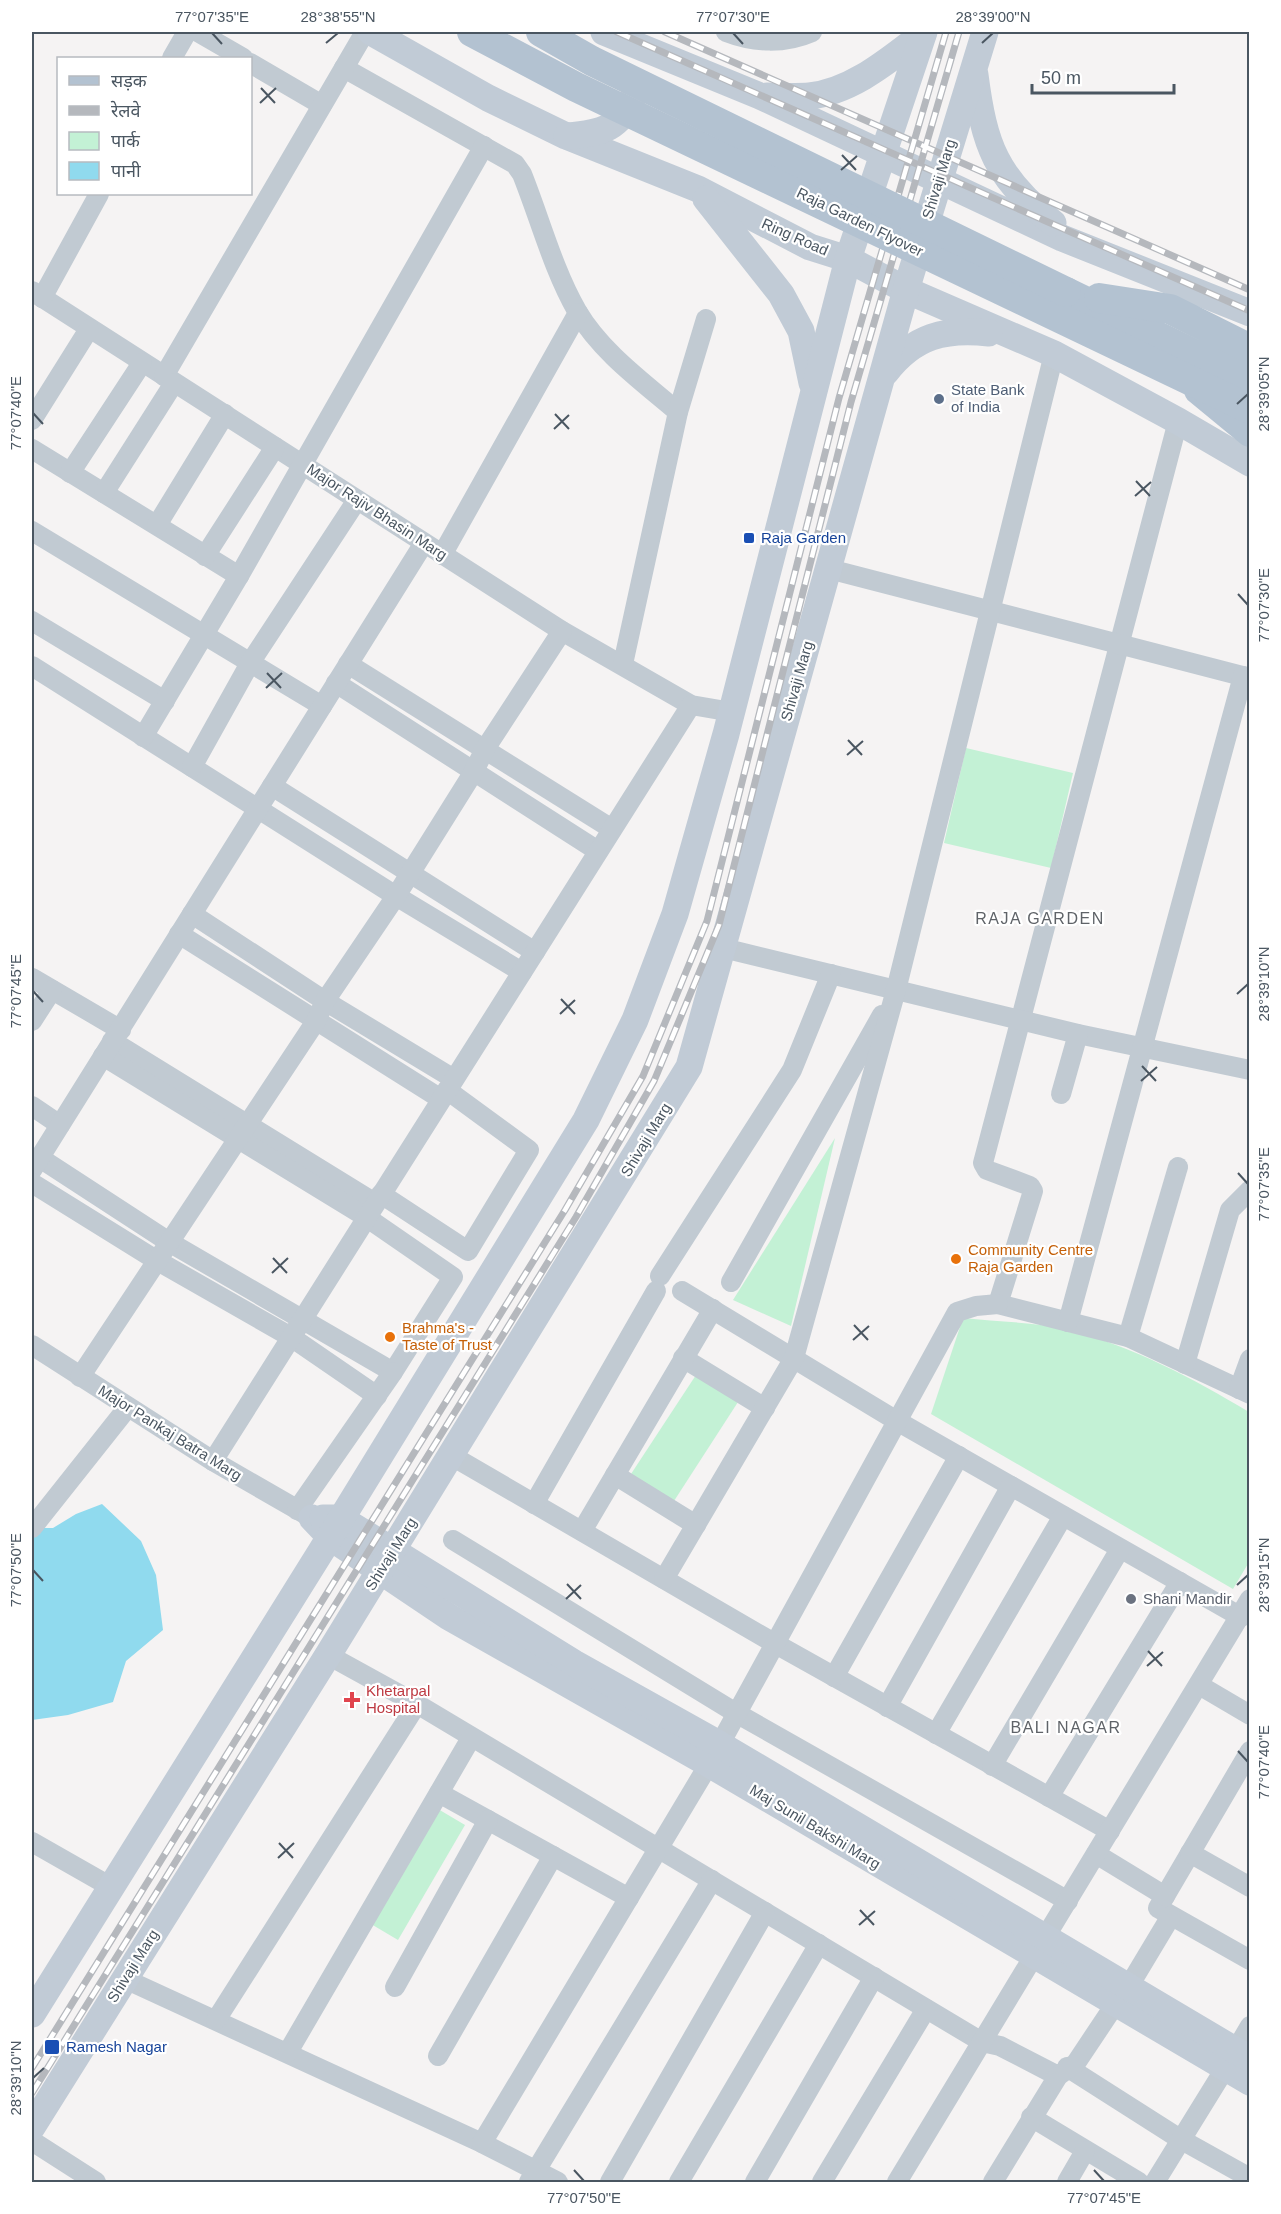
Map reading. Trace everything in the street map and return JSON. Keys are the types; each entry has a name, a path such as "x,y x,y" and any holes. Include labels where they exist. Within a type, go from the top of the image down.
{"main road":[{"name":"Ring Road","path":"371,32 488,98 566,136 698,189 810,247 848,258 906,290 1054,354 1250,463"},
{"name":"Raja Garden Flyover","path":"472,32 576,87 1250,409"},
{"name":"Raja Garden Flyover","path":"541,32 592,61 1250,381"},
{"name":"Shivaji Marg","path":"32,2127 452,1456 689,1067 906,290 938,179 985,32"},
{"path":"566,136 598,133 615,124 631,105 636,91 636,71 626,51 611,33"},
{"path":"611,33 760,96 1081,245 1250,313"},
{"path":"760,96 811,96 847,84 883,65 923,33"},
{"path":"32,2014 111,1887 320,1521 586,1120 635,1020 675,914 732,712 848,258 923,33"},
{"path":"974,68 981,121 997,165 1023,198 1081,245"},
{"path":"698,189 781,294 801,331 813,390"},
{"path":"1066,292 1170,309 1250,350"},
{"path":"883,377 897,359 917,342 960,330 1011,336"},
{"path":"1184,377 1250,432"},
{"name":"Maj Sunil Bakshi Marg","path":"320,1521 387,1560 449,1617 714,1754 1040,1947 1237,2059 1250,2082"}],"street":[{"path":"173,57 187,32"},
{"path":"198,32 241,57"},
{"path":"104,493 365,32"},
{"path":"726,32 787,42 812,32"},
{"path":"252,64 322,105"},
{"path":"344,68 511,160 522,174 563,281 578,313 610,353 678,412"},
{"path":"143,737 239,576 484,146"},
{"path":"35,295 98,195"},
{"name":"Major Rajiv Bhasin Marg","path":"35,295 562,630 691,705 732,712"},
{"path":"442,555 578,313"},
{"path":"623,664 678,412 706,319"},
{"path":"32,420 89,328"},
{"path":"664,1579 794,1358 896,990 988,611 1054,354"},
{"path":"70,473 142,363"},
{"path":"157,525 225,414"},
{"path":"998,1304 1034,1191 1028,1185 987,1170 983,1163 1178,421"},
{"path":"205,556 275,447"},
{"path":"32,449 239,576"},
{"path":"192,767 250,663 357,500"},
{"path":"32,531 322,706"},
{"path":"393,1372 36,1164 423,543"},
{"path":"829,568 1246,677 1068,1322"},
{"path":"32,621 165,700"},
{"path":"80,1377 316,1021 325,1001 396,896 473,773 485,749 562,630"},
{"path":"348,664 612,829"},
{"path":"32,666 259,807 396,896 522,972"},
{"path":"336,683 473,773 598,851"},
{"path":"213,1461 691,705"},
{"path":"272,786 535,952"},
{"path":"192,914 325,1001 529,1150 453,1277 377,1396 320,1521"},
{"path":"179,934 316,1021 447,1089"},
{"path":"723,948 1078,1034 1250,1070"},
{"path":"534,1504 658,1284 792,1070 831,974"},
{"path":"32,978 52,990 112,1043 244,1132 374,1205 468,1251"},
{"path":"32,1021 52,990"},
{"path":"731,1282 896,990"},
{"path":"1061,1094 1078,1034"},
{"path":"32,1106 60,1125"},
{"path":"1128,1337 1178,1167"},
{"path":"32,1183 156,1260 291,1337 377,1396"},
{"path":"1185,1364 1230,1210 1250,1190"},
{"path":"374,1205 453,1277"},
{"path":"682,1291 897,1421 1241,1617"},
{"path":"482,2143 714,1754 957,1312 976,1306 998,1304 1128,1337 1244,1391 1250,1359"},
{"path":"582,1531 713,1309"},
{"name":"Major Pankaj Batra Marg","path":"32,1345 213,1461 320,1521"},
{"path":"683,1358 765,1408"},
{"path":"32,1528 128,1407"},
{"path":"452,1456 774,1643 1110,1831"},
{"path":"834,1677 959,1456"},
{"path":"615,1475 696,1525"},
{"path":"887,1707 1011,1486"},
{"path":"936,1734 1063,1516"},
{"path":"453,1540 736,1713 1068,1900"},
{"path":"992,1766 1120,1549"},
{"path":"1049,1797 1180,1582"},
{"path":"897,2182 1250,1599"},
{"path":"328,1655 417,1704 982,2042 1000,2046 1062,2072 1250,2178"},
{"path":"1199,1685 1250,1715"},
{"path":"216,2020 417,1704"},
{"path":"288,2052 471,1738"},
{"path":"1250,1751 1158,1908 1250,1960"},
{"path":"439,1793 629,1898"},
{"path":"394,1988 488,1820"},
{"path":"32,1842 111,1887"},
{"path":"1190,1853 1249,1886"},
{"path":"1096,1854 1165,1896"},
{"path":"438,2056 553,1856"},
{"path":"532,2176 712,1880"},
{"path":"610,2182 765,1912"},
{"path":"993,2182 1031,2117 1062,2072 1076,2063 1123,1995 1171,1916"},
{"path":"679,2182 819,1944"},
{"path":"755,2182 874,1977"},
{"path":"125,1979 482,2143 532,2176 558,2182"},
{"path":"822,2182 926,2009"},
{"path":"1155,2182 1180,2139 1237,2059 1250,2026"},
{"path":"1031,2117 1139,2182"},
{"path":"32,2141 96,2182"},
{"path":"1067,2182 1085,2151"}],"green space":[{"path":"966,748 1073,773 1051,868 944,843"},
{"path":"835,1138 791,1326 733,1300"},
{"path":"963,1318 1043,1325 1093,1337 1162,1365 1249,1412 1249,1562 1233,1589 931,1414"},
{"path":"696,1375 738,1402 674,1501 631,1474"},
{"path":"438,1809 465,1825 398,1940 371,1924"}],"water":[{"path":"102,1504 141,1541 156,1575 163,1630 126,1661 113,1702 68,1715 32,1720 32,1528 53,1528 76,1514"}],"railway":[{"path":"617,32 1250,311"},
{"path":"665,32 1250,290"},
{"path":"32,2068 565,1210 643,1076 707,921 839,398 946,32"},
{"path":"32,2093 576,1217 654,1081 719,925 851,402 959,32"}],"place":[{"name":"State Bank of India","path":"939,399"},
{"name":"Raja Garden","path":"749,538"},
{"name":"Community Centre Raja Garden","path":"956,1259"},
{"name":"Brahma's - Taste of Trust","path":"390,1337"},
{"name":"Shani Mandir","path":"1131,1599"},
{"name":"Khetarpal Hospital","path":"352,1700"},
{"name":"Ramesh Nagar","path":"52,2047"}],"district":[{"name":"RAJA GARDEN","path":"1040,918"},
{"name":"BALI NAGAR","path":"1066,1727"}]}
